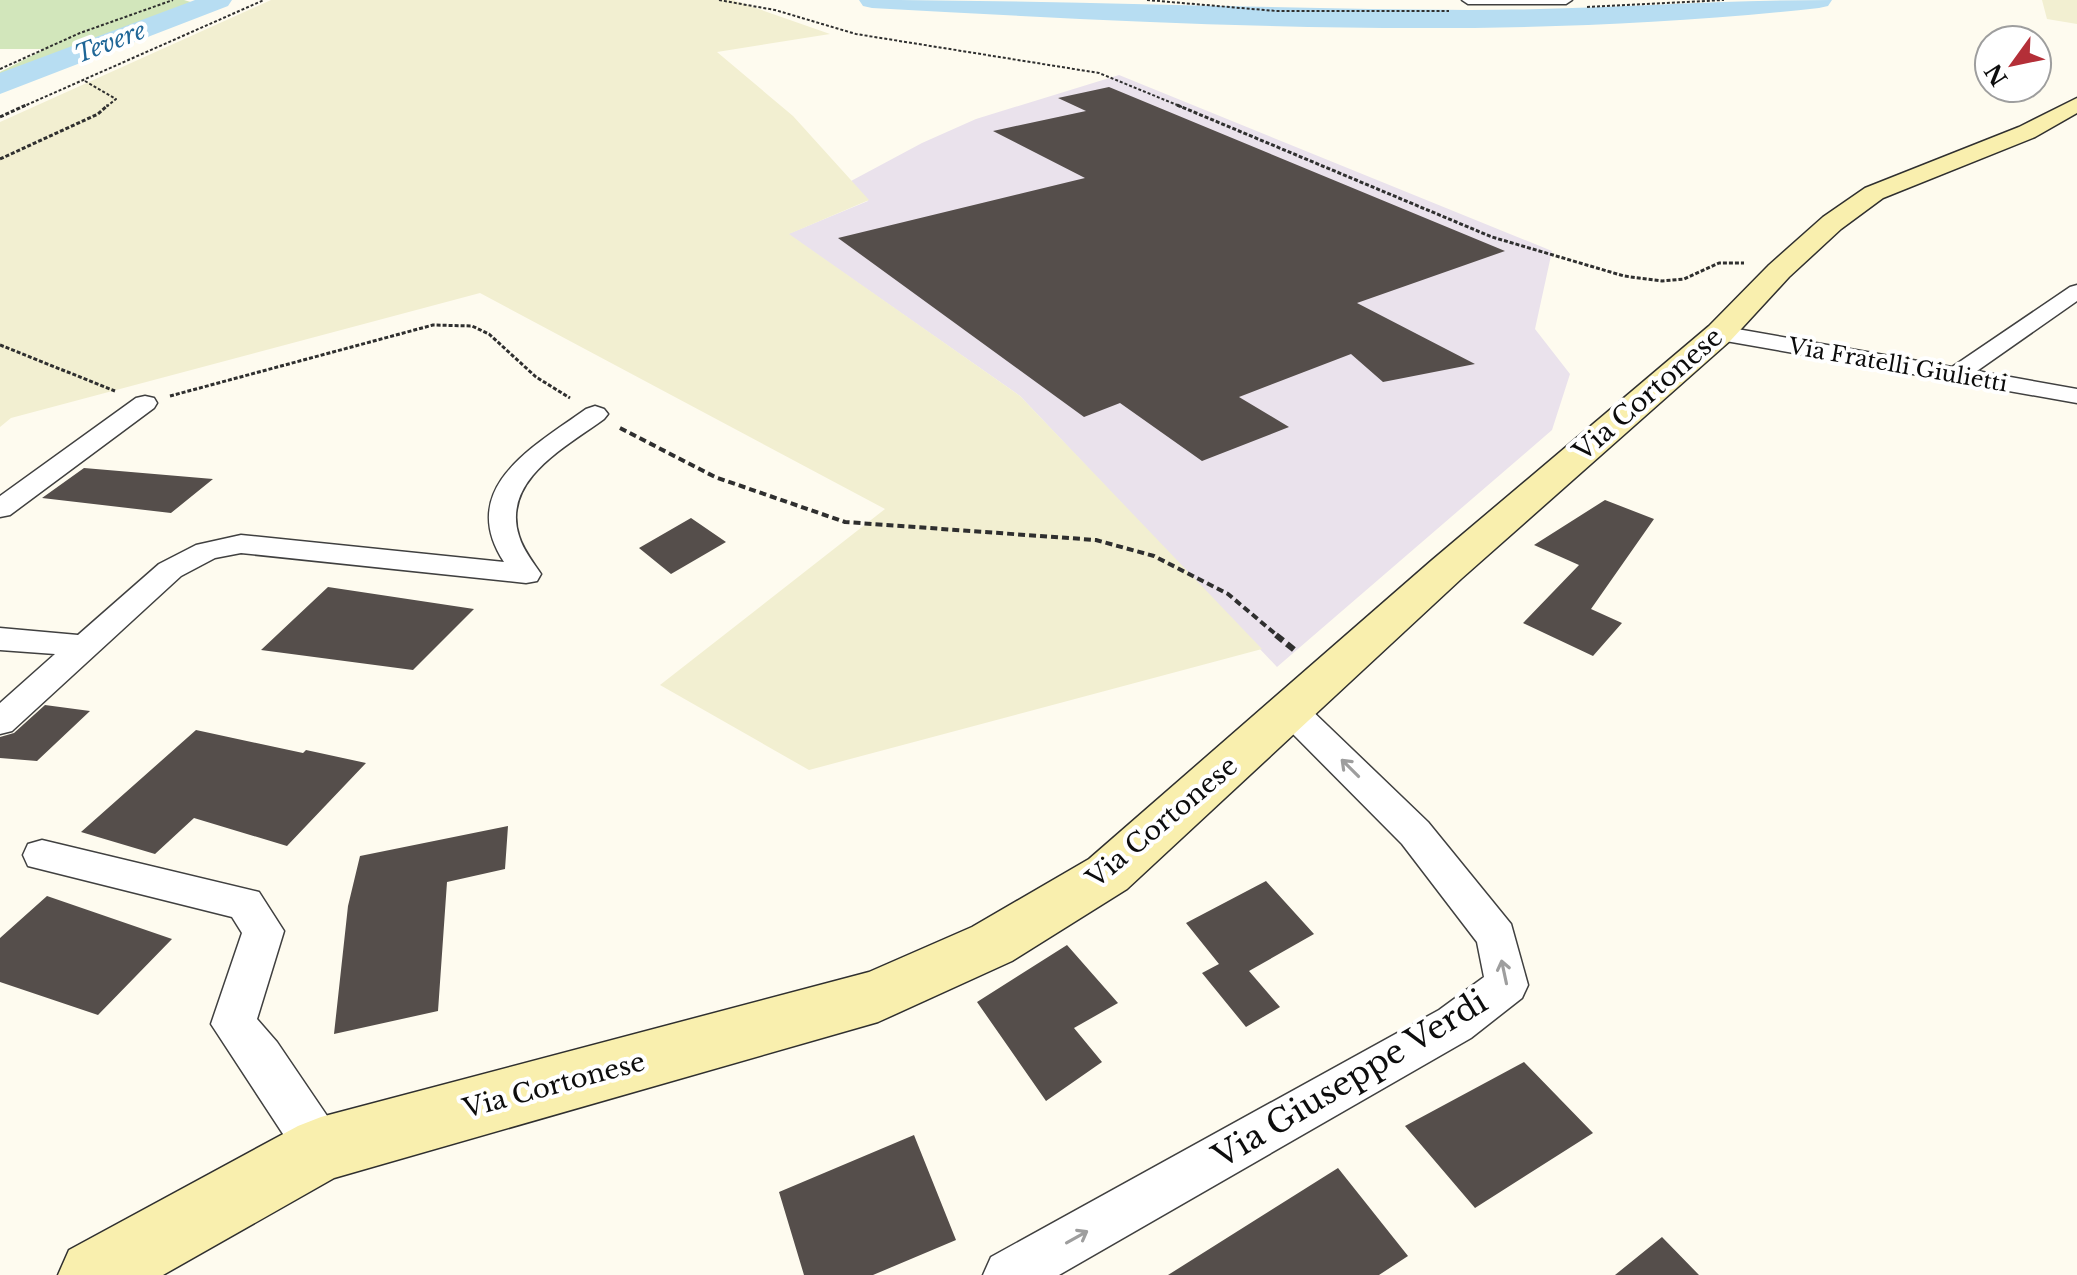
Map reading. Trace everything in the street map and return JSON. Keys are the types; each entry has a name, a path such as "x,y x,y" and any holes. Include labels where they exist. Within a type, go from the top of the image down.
{"street":[{"path":"1464,6 1566,0"},
{"name":"Via Cortonese","path":"94,1275 321,1149 878,996 992,944 1108,874 1446,570 1720,333 1779,271 1832,223 1874,193 2027,132 2077,104"},
{"path":"1957,374 2077,291"},
{"name":"Via Fratelli Giulietti","path":"1720,333 2077,396"},
{"path":"0,509 145,403"},
{"path":"0,722 170,570 206,551 241,544 526,574 503,535 501,510 510,485 539,457 595,414"},
{"path":"0,639 82,646"},
{"name":"Via Giuseppe Verdi","path":"1009,1275 1455,1024 1507,985 1496,936 1310,695"},
{"path":"42,855 245,904 263,931 233,1024 261,1057 321,1149"}],"path":[{"path":"0,69 80,33 173,0"},
{"path":"0,117 264,0"},
{"path":"719,0 775,10 856,34 1099,73 1492,237 1624,276 1662,281 1684,279 1719,263 1740,262 1779,271"},
{"path":"1147,0 1276,11 1464,6"},
{"path":"1586,7 1724,0"},
{"path":"0,159 98,114 116,99 94,84 83,81"},
{"path":"0,345 145,403 391,334 433,325 472,326 489,334 536,377 595,414 715,477 845,522 1096,540 1154,556 1228,594 1310,695"}],"shaded area":[{"path":"271,0 733,0 830,34 717,52 793,116 869,200 789,234 1020,396 1262,649 809,770 660,685 885,509 480,293 11,418 0,427 0,122"},
{"path":"2042,0 2077,0 2077,24 2047,19"},
{"path":"1119,75 1552,251 1535,329 1570,374 1552,430 1277,667 1020,396 788,234 868,201 851,181 922,143 976,119"}],"green space":[{"path":"0,0 184,0 204,6 0,84 0,72 45,49 0,49"}],"building":[{"path":"1109,87 1505,251 1357,303 1475,364 1383,382 1351,354 1239,397 1289,427 1202,461 1120,403 1084,417 838,238 1085,178 993,131 1086,111 1058,98"},
{"path":"84,468 213,479 171,513 42,498"},
{"path":"1605,500 1654,519 1591,609 1622,623 1593,656 1523,623 1579,565 1534,545"},
{"path":"691,518 726,542 671,574 639,548"},
{"path":"328,587 474,609 413,670 261,650"},
{"path":"45,705 90,711 37,761 0,758 0,737 14,733"},
{"path":"196,730 366,763 287,846 194,818 155,854 81,832"},
{"path":"508,826 505,869 447,882 438,1011 334,1034 348,906 360,856"},
{"path":"1266,881 1314,934 1249,971 1280,1007 1246,1027 1202,973 1219,964 1186,923"},
{"path":"47,896 172,939 98,1015 0,982 0,938"},
{"path":"1067,945 1118,1003 1074,1028 1102,1062 1046,1101 977,1002"},
{"path":"1524,1062 1593,1133 1475,1208 1405,1126"},
{"path":"914,1135 956,1240 873,1275 804,1275 779,1192"},
{"path":"1338,1168 1408,1256 1379,1275 1168,1275"},
{"path":"1662,1237 1699,1275 1615,1275"}],"waterway":[{"name":"Tevere","path":"0,84 219,0"},
{"name":"Tevere","path":"872,0 1175,13 1473,18 1704,11 1819,0"}]}
